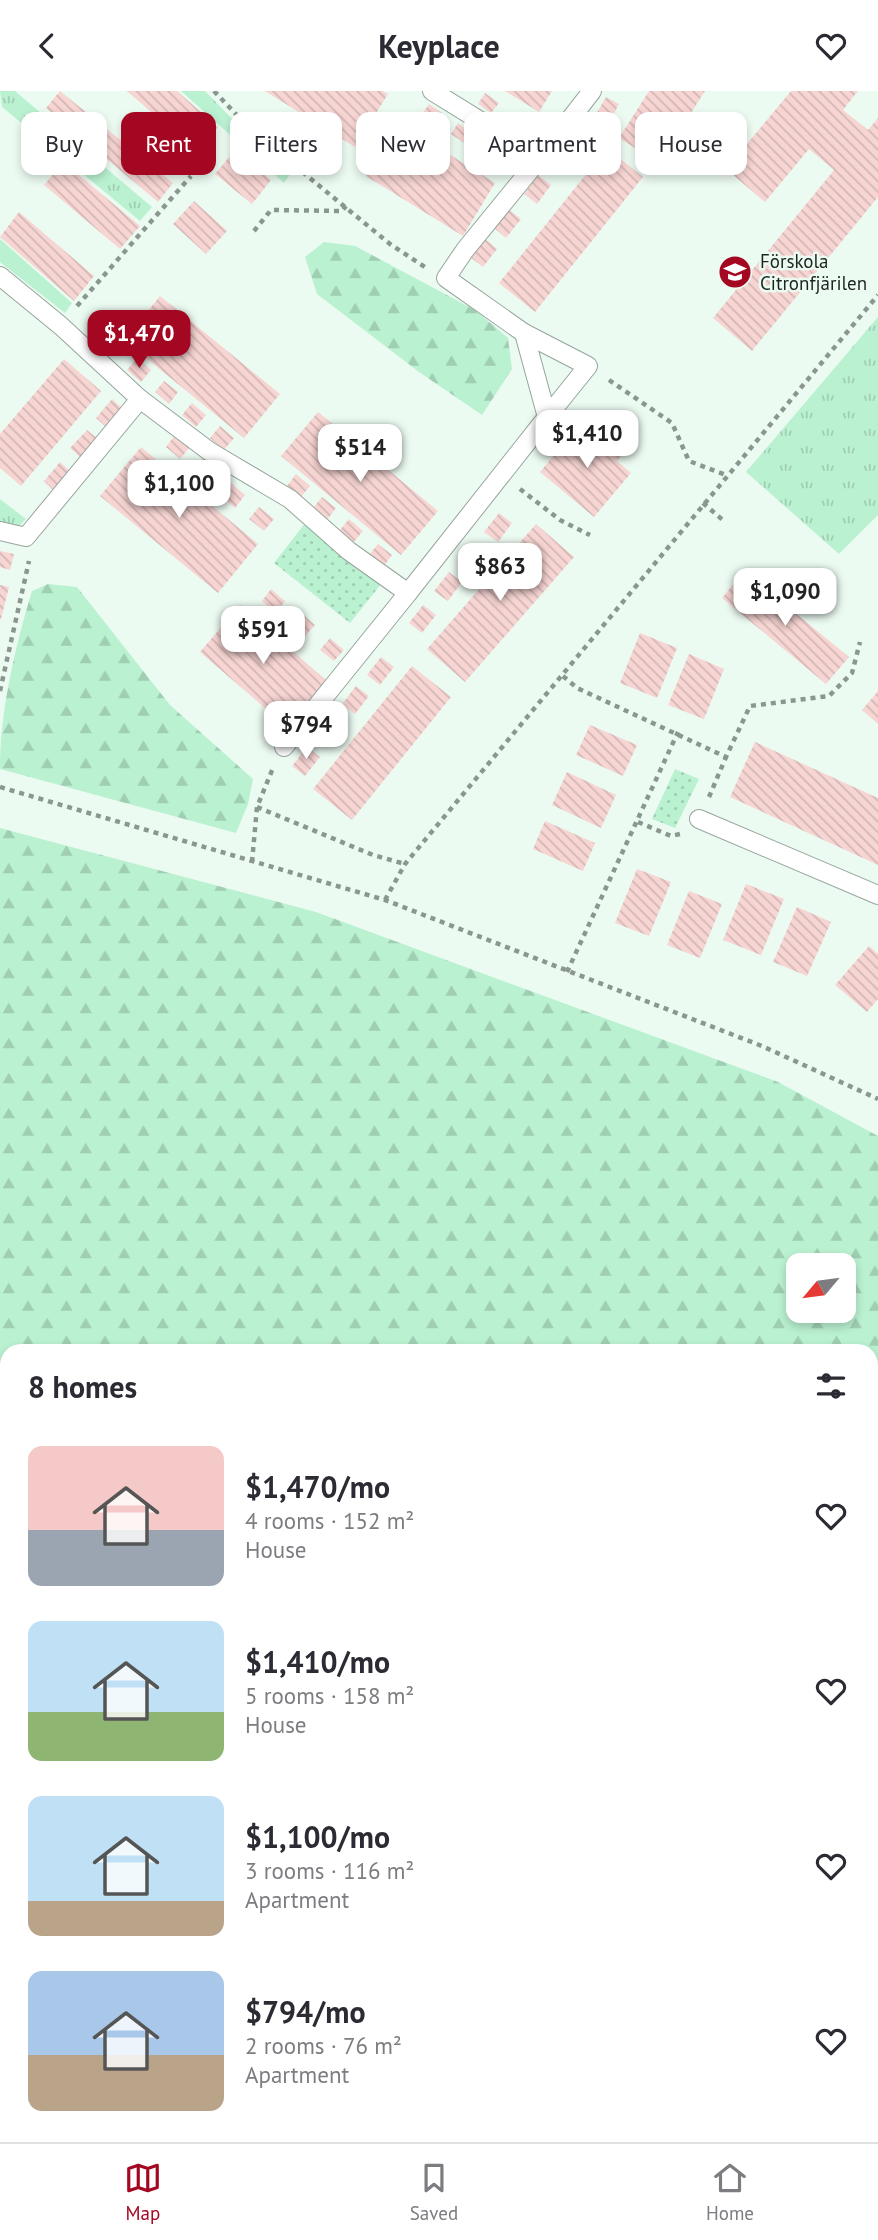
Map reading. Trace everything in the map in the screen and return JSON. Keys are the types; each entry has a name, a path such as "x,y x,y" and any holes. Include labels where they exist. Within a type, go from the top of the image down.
{"lane":[{"path":"432,91 466,112"},
{"path":"576,112 592,91"},
{"path":"284,747 588,366 524,333 446,278 465,250 526,175"},
{"path":"0,276 61,326 140,399 209,451 290,499 349,551 408,593"},
{"path":"524,333 547,417"},
{"path":"0,531 26,537 140,399"},
{"path":"699,819 878,895"}],"path":[{"path":"214,91 249,128 390,244 416,263 446,278"},
{"path":"61,326 191,176"},
{"path":"254,231 271,210 342,211 346,206"},
{"path":"385,899 405,863 878,295"},
{"path":"588,366 672,423 690,461 726,475"},
{"path":"500,474 560,520 590,535"},
{"path":"703,503 725,522"},
{"path":"0,691 29,558 26,537"},
{"path":"562,676 577,688 678,732 726,757 750,706 829,696 852,673 860,642"},
{"path":"567,972 678,732"},
{"path":"252,862 257,807 284,747"},
{"path":"0,786 385,899 762,1046 878,1099"},
{"path":"257,807 373,855 405,863"}],"green space":[{"path":"0,91 15,91 40,112 21,112 21,123 2,107"},
{"path":"181,91 205,91 230,117 230,135 216,122 216,112 205,112"},
{"path":"107,169 152,207 140,221 84,175 107,175"},
{"path":"275,175 290,175 284,183"},
{"path":"0,239 72,303 65,313 0,262"},
{"path":"324,242 355,246 475,310 508,338 512,369 482,415 419,372 317,294 305,257"},
{"path":"878,317 878,515 839,554 746,472"},
{"path":"0,499 26,519 18,527 0,526"},
{"path":"306,522 382,583 350,623 274,563"},
{"path":"48,584 77,587 170,705 253,779 248,804 236,833 0,769 6,702 20,634 32,591"},
{"path":"675,769 699,779 675,828 652,819"},
{"path":"0,828 316,912 778,1082 878,1136 878,1344 0,1344"}],"building":[{"path":"60,91 86,112 51,112 46,108"},
{"path":"127,91 177,91 201,112 151,112"},
{"path":"265,91 382,91 388,94 377,112 356,112 355,147 342,139 342,112 299,112"},
{"path":"505,91 552,91 539,112"},
{"path":"649,91 705,91 692,112 636,112"},
{"path":"791,91 858,91 843,110 868,130 878,118 878,197 752,351 713,318 834,170 809,149 765,202 733,175 747,175 747,144"},
{"path":"485,93 499,103 492,112 478,104"},
{"path":"606,97 619,104 615,112 597,112"},
{"path":"429,104 441,112 423,112"},
{"path":"635,113 635,148 621,139"},
{"path":"458,123 464,128 464,143 451,134"},
{"path":"107,129 121,141 121,171 107,159"},
{"path":"450,155 464,164 464,175 482,175 495,183 463,236 366,176 450,175"},
{"path":"230,156 230,175 265,175 271,180 252,204 216,173"},
{"path":"621,159 635,171 635,175 643,177 535,312 499,283 585,175 621,175"},
{"path":"52,175 79,175 140,226 120,249 44,185"},
{"path":"126,175 163,175 173,183 158,202"},
{"path":"538,175 551,185 537,204 524,194"},
{"path":"194,201 227,231 206,254 173,224"},
{"path":"508,209 521,219 506,238 493,227"},
{"path":"19,212 94,276 74,301 0,237"},
{"path":"484,238 497,249 483,267 470,257"},
{"path":"160,296 280,394 244,438 124,340"},
{"path":"137,358 151,370 141,382 127,370"},
{"path":"64,359 101,391 21,486 0,468 0,434"},
{"path":"164,381 178,392 169,404 155,392"},
{"path":"112,399 122,408 106,427 96,418"},
{"path":"192,403 206,415 196,427 182,415"},
{"path":"318,412 438,511 401,555 281,456"},
{"path":"580,424 602,443 607,436 625,451 617,461 631,473 594,517 540,472"},
{"path":"220,426 234,438 224,450 210,438"},
{"path":"87,430 97,438 80,457 70,448"},
{"path":"175,435 190,447 180,459 166,447"},
{"path":"141,447 258,544 218,593 100,496"},
{"path":"203,458 217,470 208,482 193,470"},
{"path":"60,462 70,471 53,490 44,481"},
{"path":"296,474 310,486 300,498 287,486"},
{"path":"231,483 245,495 235,508 221,496"},
{"path":"322,497 336,508 327,520 313,508"},
{"path":"259,507 274,519 264,531 249,519"},
{"path":"499,513 512,523 498,542 484,532"},
{"path":"349,519 363,531 353,543 339,531"},
{"path":"536,524 574,557 465,682 427,649"},
{"path":"378,544 392,555 383,567 369,555"},
{"path":"475,544 488,554 474,573 461,563"},
{"path":"0,551 14,554 10,570 0,567"},
{"path":"744,571 849,657 826,684 722,598"},
{"path":"449,572 462,582 448,601 434,591"},
{"path":"0,585 9,587 1,619 0,619"},
{"path":"271,589 285,601 276,613 262,601"},
{"path":"240,605 327,681 287,727 200,652"},
{"path":"423,605 436,615 422,633 409,623"},
{"path":"301,613 315,625 305,636 291,625"},
{"path":"640,633 677,648 657,698 620,683"},
{"path":"330,638 344,650 334,661 320,650"},
{"path":"689,654 724,669 704,719 668,705"},
{"path":"381,657 394,667 380,685 367,675"},
{"path":"412,666 451,697 352,820 313,789"},
{"path":"356,686 369,696 355,714 342,704"},
{"path":"878,691 878,724 862,710"},
{"path":"331,715 344,725 329,744 316,734"},
{"path":"590,725 637,745 623,776 576,755"},
{"path":"755,742 878,798 878,865 730,797"},
{"path":"307,747 320,757 305,776 292,766"},
{"path":"567,772 616,795 601,828 552,805"},
{"path":"545,821 595,843 583,871 533,849"},
{"path":"637,869 671,882 649,936 615,923"},
{"path":"746,884 784,899 761,955 723,940"},
{"path":"689,891 722,904 700,958 667,945"},
{"path":"797,907 831,922 807,976 773,962"},
{"path":"869,946 878,954 878,999 867,1012 835,985"}],"place":[{"name":"Förskola Citronfjärilen","path":"735,272"}]}
